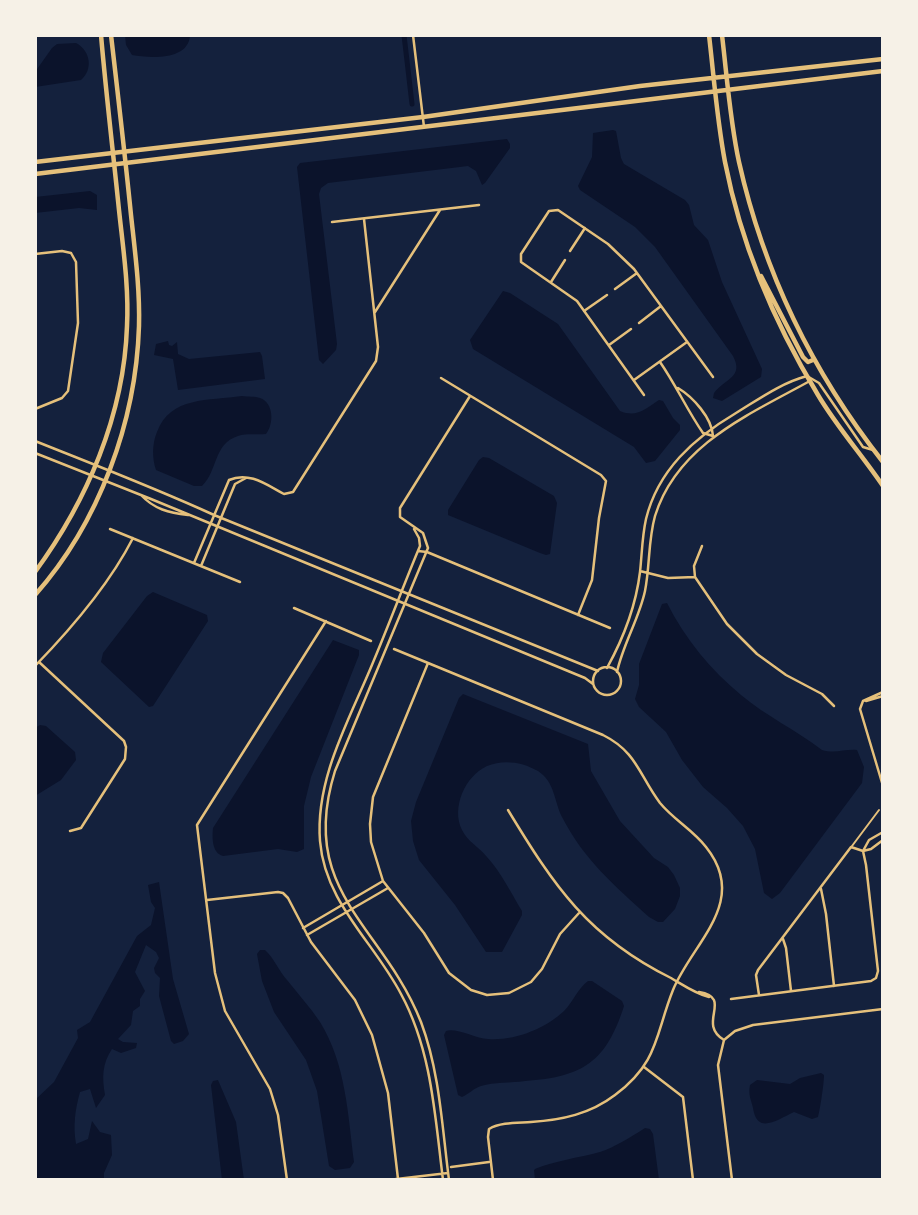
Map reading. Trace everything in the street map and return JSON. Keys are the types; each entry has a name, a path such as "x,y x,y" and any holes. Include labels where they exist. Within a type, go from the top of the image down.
{"main road":[{"path":"35,572 56,542 96,465 118,393 127,328 126,271 101,35"},
{"path":"35,595 70,548 104,482 128,411 139,328 138,283 111,35"},
{"path":"709,35 728,176 757,269 785,335 808,378 838,425 883,486"},
{"path":"722,35 738,159 757,229 778,287 813,360 883,462"},
{"path":"35,162 423,117 727,76 883,60"},
{"path":"35,174 883,71"},
{"path":"279,134 280,144"},
{"path":"757,269 803,357 808,362 813,360"}],"street":[{"path":"413,35 424,127"},
{"path":"332,222 479,205"},
{"path":"374,312 440,210"},
{"path":"644,395 577,301 523,265 521,254 549,211 558,210 620,253 713,377"},
{"path":"194,564 229,480 237,476 249,477 289,495 293,492 376,361 378,347 364,219"},
{"path":"570,251 585,228"},
{"path":"35,254 73,251 76,262 78,323 68,391 62,398 35,409"},
{"path":"551,282 565,260"},
{"path":"615,289 637,273"},
{"path":"584,311 607,295"},
{"path":"639,323 661,306"},
{"path":"609,345 631,329"},
{"path":"634,380 687,342"},
{"path":"660,362 678,388 689,395 713,427 713,436"},
{"path":"441,378 601,475 606,481 592,580 578,615"},
{"path":"35,453 585,678 602,694 611,695 621,685 617,672 641,607 651,536 657,513 673,479 694,453 713,436 808,378"},
{"path":"607,668 633,604 640,571 642,536 649,510 673,463 703,433 795,379 808,378 819,383 863,447 873,450"},
{"path":"678,388 680,398 703,433 713,436"},
{"path":"449,1180 436,1078 421,1022 395,970 337,886 327,848 326,827 329,790 426,552 428,543 425,535 400,517 400,508 470,396"},
{"path":"691,414 699,409"},
{"path":"35,441 179,498 408,596 598,671 607,668 617,672"},
{"path":"201,566 235,484 249,477"},
{"path":"649,510 657,513"},
{"path":"412,526 419,538 417,551 330,766 320,806 319,833 322,859 341,906 391,976 415,1024 428,1070 443,1180"},
{"path":"110,529 240,582"},
{"path":"35,666 93,598 133,538"},
{"path":"702,546 696,558 695,577 727,624 757,654 786,675 822,694 834,706"},
{"path":"417,551 426,552 610,628"},
{"path":"640,571 668,578 695,577"},
{"path":"294,608 371,640"},
{"path":"287,1180 278,1115 270,1089 225,1011 219,990 197,828 198,822 326,621"},
{"path":"394,649 615,741 633,757 650,789 663,806 708,849 720,882 716,918 677,981 658,1042 643,1067 615,1095 584,1113 546,1121 501,1124 489,1129 494,1180"},
{"path":"39,662 124,741 126,747 125,759 80,828 69,831"},
{"path":"428,663 373,797 371,842 383,881 424,933 449,973 471,990 487,995 518,990 531,982 542,969 560,934 579,913"},
{"path":"593,684 598,671"},
{"path":"883,694 863,701 861,714 883,786"},
{"path":"508,810 539,861 579,913 626,953 704,993 716,1004 713,1031 724,1040"},
{"path":"731,999 871,981 877,976 863,851 874,836 883,832"},
{"path":"760,995 757,973 782,938 851,847 863,851 871,849 881,841 874,836"},
{"path":"303,928 383,881"},
{"path":"820,887 825,905 834,986"},
{"path":"307,935 388,888"},
{"path":"206,900 283,893 307,935 355,1000 372,1035 388,1093 398,1179"},
{"path":"782,938 786,948 791,991"},
{"path":"732,1180 718,1065 724,1040 735,1031 753,1025 883,1010"},
{"path":"643,1067 684,1099 693,1180"},
{"path":"451,1167 489,1162"},
{"path":"388,1180 448,1173"}],"lane":[{"path":"851,847 879,810"}],"water":[{"path":"125,35 190,35 183,50 176,54 148,57 132,55 126,45"},
{"path":"76,43 85,51 89,61 85,76 81,80 35,87 35,72 52,48 57,44"},
{"path":"616,131 624,164 689,205 694,225 708,240 722,282 762,369 761,377 722,401 713,398 714,393 735,373 736,363 733,356 655,247 635,227 578,186 592,157 593,133"},
{"path":"507,139 510,148 482,185 476,171 468,166 328,183 321,188 319,194 337,344 336,350 323,364 319,360 297,167 300,163"},
{"path":"90,191 97,195 97,210 79,208 35,213 35,197"},
{"path":"503,291 558,324 620,411 636,413 659,400 663,401 680,425 680,430 655,461 646,463 634,447 473,349 470,340"},
{"path":"168,341 172,346 177,342 178,354 189,359 260,352 265,379 178,390 173,359 154,355 156,344"},
{"path":"242,396 260,398 268,404 271,420 266,434 241,435 230,440 220,451 202,486 194,486 156,470 153,451 155,437 163,420 171,412 192,402"},
{"path":"483,457 554,496 557,503 550,554 540,553 448,515 448,510"},
{"path":"153,592 207,615 208,621 153,706 149,707 101,662 103,653 147,596"},
{"path":"667,603 700,653 741,695 822,750 857,750 864,767 862,783 780,893 772,899 764,893 755,849 743,826 703,787 682,760 666,732 639,707 635,699 639,685 639,664 662,604"},
{"path":"333,640 359,650 359,655 311,777 304,806 304,849 297,852 278,849 223,856 219,854 214,845 213,828"},
{"path":"463,694 588,744 591,771 620,821 654,858 668,867 680,888 675,909 663,922 649,917 590,859 562,817 551,786 544,775 526,765 500,763 487,766 472,777 462,793 458,812 464,834 497,869 522,911 502,952 486,952 455,905 419,860 411,821 416,802"},
{"path":"46,726 75,752 76,760 61,780 35,796 35,728"},
{"path":"159,882 173,979 189,1034 183,1041 174,1044 171,1041 159,996 160,978 154,968 159,958 156,952 146,945 135,972 145,991 140,999 140,1006 133,1011 131,1025 118,1039 137,1043 136,1048 121,1053 112,1049 104,1071 105,1095 96,1108 90,1089 80,1092 77,1105 76,1144 88,1139 92,1121 100,1132 111,1135 112,1155 104,1173 104,1180 35,1180 35,1100 54,1082 78,1038 77,1030 90,1022 137,936 151,925 155,908 148,885"},
{"path":"260,950 265,950 271,957 316,1016 329,1038 341,1072 347,1108 354,1162 350,1168 335,1170 329,1166 317,1091 306,1060 274,1012 262,981 257,954"},
{"path":"588,981 622,1001 624,1006 609,1041 590,1063 562,1075 486,1085 462,1097 458,1095 444,1035 446,1031 455,1030 488,1039 508,1038 529,1032 564,1011"},
{"path":"821,1073 824,1079 818,1117 812,1119 794,1112 775,1121 763,1123 755,1116 749,1088 757,1080 790,1084 800,1078"},
{"path":"218,1080 236,1122 244,1180 222,1180 211,1085"},
{"path":"645,1128 650,1129 653,1134 659,1180 535,1180 534,1170 538,1168 606,1150"}],"waterway":[{"path":"404,35 412,104"}]}
